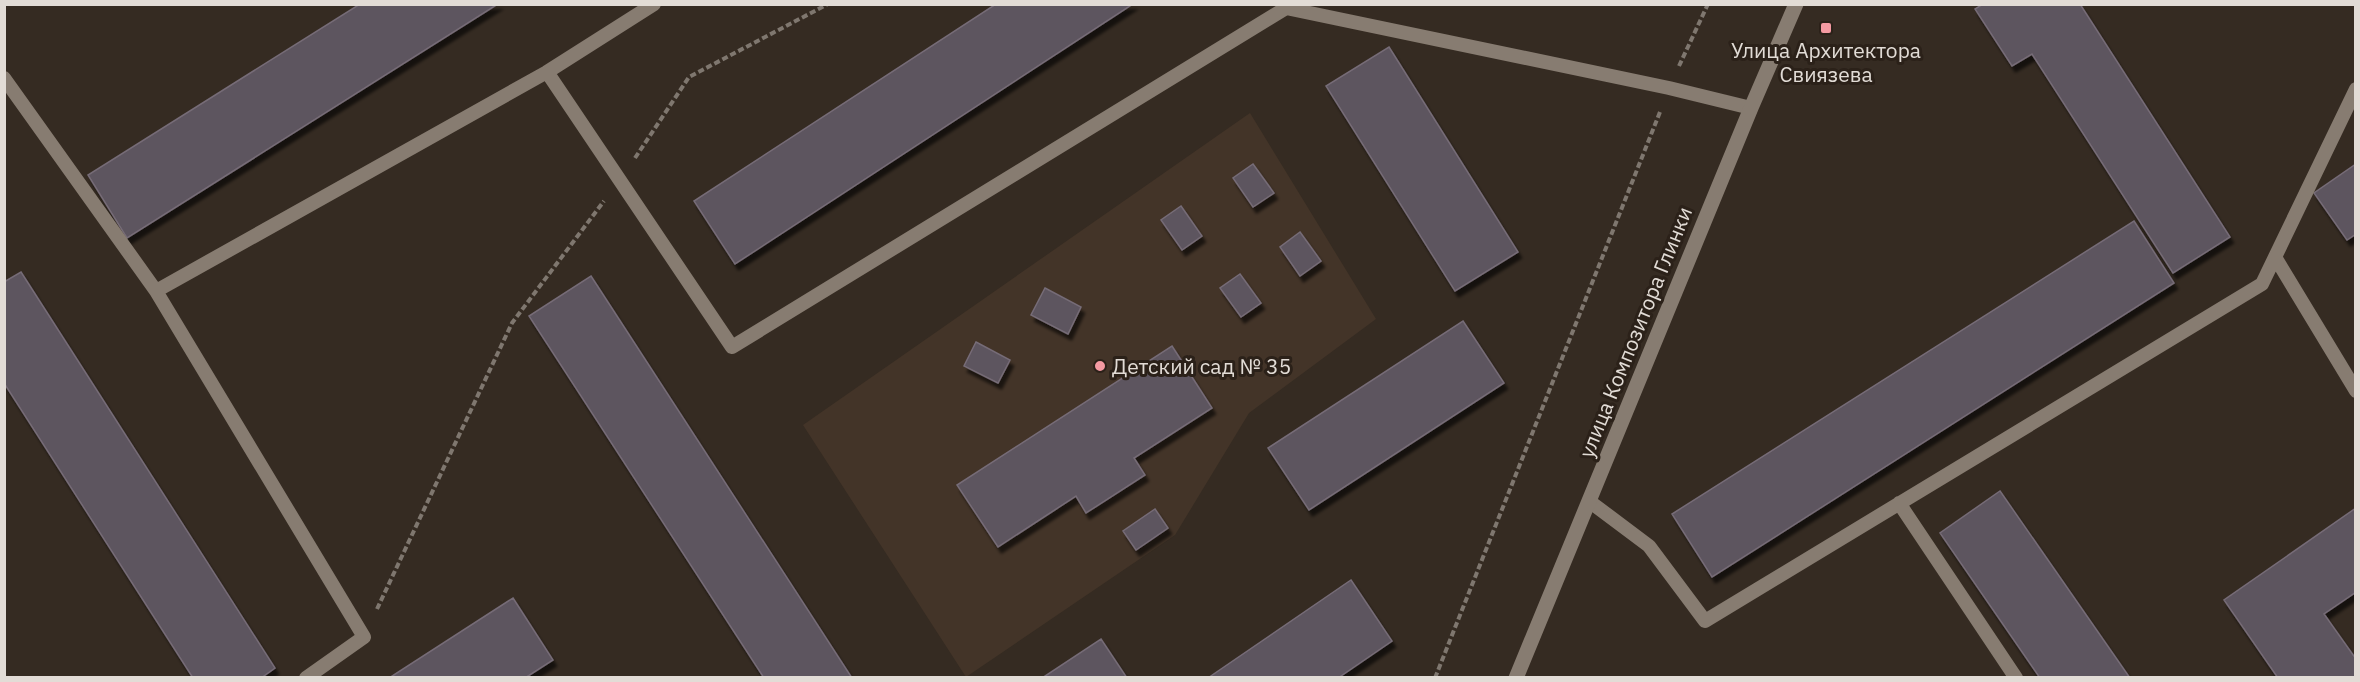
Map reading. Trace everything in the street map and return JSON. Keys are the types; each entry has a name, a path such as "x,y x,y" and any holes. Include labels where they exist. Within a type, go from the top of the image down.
{"street":[{"name":"улица Композитора Глинки","path":"1516,678 1796,4"}],"lane":[{"path":"156,291 547,72 654,4"},
{"path":"547,72 732,347 1287,6 1669,88 1751,108"},
{"path":"4,78 156,291 364,637 306,678"},
{"path":"1589,501 1649,546 1705,621 2262,284 2355,89"},
{"path":"2274,257 2355,391"},
{"path":"1899,503 2016,678"}],"path":[{"path":"364,637 512,323 620,180 689,77 828,4"},
{"path":"1436,678 1669,88 1708,4"}],"shaded area":[{"name":"Детский сад № 35","path":"1250,113 1376,319 1249,413 1175,535 966,677 803,425"}],"building":[{"path":"360,4 498,4 127,238 88,175"},
{"path":"996,4 1133,4 735,264 694,201"},
{"path":"1983,4 2080,4 2230,237 2173,273 2032,54 2012,66 1975,9"},
{"path":"1389,47 1518,252 1455,291 1326,86"},
{"path":"1253,164 1274,193 1253,207 1233,178"},
{"path":"2356,164 2356,234 2347,240 2314,193"},
{"path":"1181,206 1202,236 1182,250 1161,220"},
{"path":"2134,221 2174,283 1712,577 1672,514"},
{"path":"1300,232 1321,261 1300,276 1280,247"},
{"path":"21,272 275,668 261,678 193,678 4,383 4,282"},
{"path":"1240,274 1261,303 1241,317 1220,288"},
{"path":"591,276 852,678 764,678 529,316"},
{"path":"1045,288 1081,307 1068,334 1031,315"},
{"path":"1463,321 1504,383 1309,510 1268,448"},
{"path":"976,342 1010,360 998,383 964,366"},
{"path":"1172,346 1212,408 1134,458 1145,475 1086,513 1076,496 998,547 957,485"},
{"path":"2000,491 2130,678 2040,678 1940,533"},
{"path":"2356,508 2356,592 2324,614 2356,659 2356,678 2278,678 2224,600"},
{"path":"1155,509 1168,528 1136,550 1123,531"},
{"path":"1351,580 1392,641 1338,678 1208,678"},
{"path":"513,598 553,660 525,678 389,678"},
{"path":"1101,639 1127,678 1042,678"}],"place":[{"name":"Улица Архитектора Свиязева","path":"1826,28"},
{"name":"Детский сад № 35","path":"1100,366"}]}
